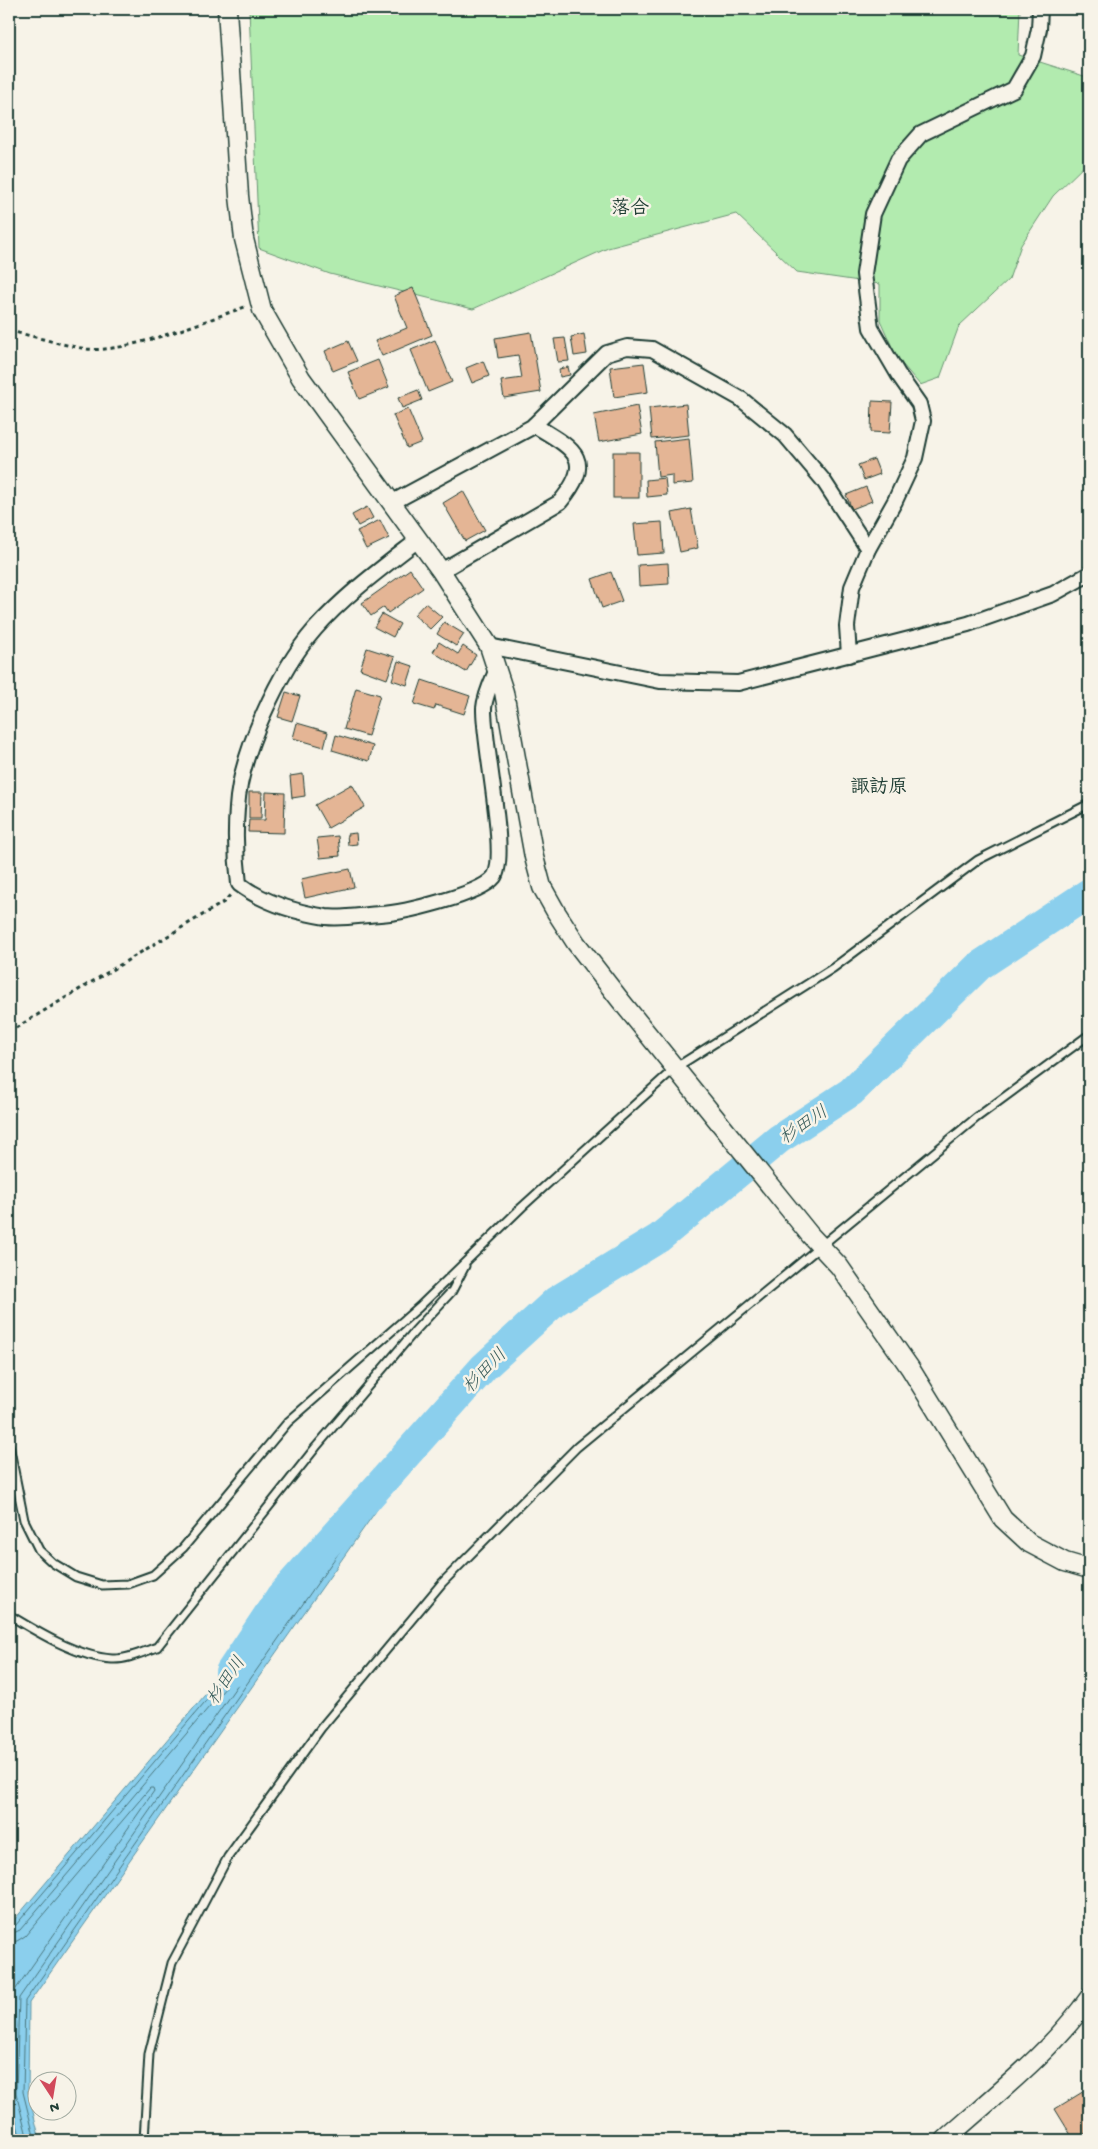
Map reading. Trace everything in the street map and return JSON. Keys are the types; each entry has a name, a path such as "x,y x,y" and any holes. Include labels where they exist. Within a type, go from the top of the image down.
{"street":[{"path":"227,9 239,196 244,239 260,302 271,329 301,378 441,571 489,646 504,692 534,857 542,887 576,943 815,1240 839,1266 910,1368 1003,1519 1029,1543 1065,1562 1089,1569"},
{"path":"849,655 847,626 852,587 868,549 895,502 915,458 923,421 919,404 898,374 871,328 864,274 873,214 898,160 921,134 1014,89 1032,56 1038,30 1040,9"},
{"path":"391,503 534,425 607,353 627,347 652,349 741,399 785,435 823,480 868,549"},
{"path":"441,571 560,502 575,484 580,467 575,455 560,441 534,425"},
{"path":"418,540 354,590 315,629 290,660 243,768 237,808 239,884 256,897 278,906 328,917 397,914 464,894 493,878 498,866 499,846 484,707 497,669"},
{"path":"489,646 660,681 738,683 968,624 1053,594 1089,574"},
{"path":"945,2140 1040,2055 1069,2026 1089,1998"}],"lane":[{"path":"9,1445 24,1520 39,1550 76,1577 102,1585 128,1584 152,1575 183,1548 288,1422 419,1307 522,1207 675,1068 833,968 978,860 1089,804"},
{"path":"144,2140 149,2054 172,1963 228,1857 320,1728 442,1583 577,1448 815,1240 1089,1035"},
{"path":"9,1615 30,1628 77,1650 112,1659 140,1654 156,1647 316,1447 414,1332 452,1291 467,1261"}],"path":[{"path":"9,330 88,349 115,348 139,342 260,302"},
{"path":"9,1032 224,902 239,884"}],"green space":[{"path":"249,9 1020,9 1018,55 1087,77 1089,80 1089,161 1053,196 1021,245 1009,279 959,326 940,378 920,385 897,358 880,320 880,284 797,272 736,214 608,248 473,309 330,274 259,248"}],"water":[{"path":"450,1406 29,2003 28,2122 36,2122 40,2140 9,2140 9,1926"}],"building":[{"path":"413,288 432,335 382,356 375,341 407,328 394,296"},
{"path":"531,332 541,392 504,398 501,381 522,378 518,355 498,358 495,338"},
{"path":"584,334 587,354 574,356 571,337"},
{"path":"565,338 569,361 558,362 554,339"},
{"path":"435,340 452,382 428,392 411,350"},
{"path":"348,341 357,361 333,371 325,351"},
{"path":"378,360 389,387 359,399 348,372"},
{"path":"483,361 489,376 472,383 466,368"},
{"path":"644,363 648,392 614,397 610,367"},
{"path":"568,367 570,375 560,377 559,369"},
{"path":"418,390 422,400 402,408 398,398"},
{"path":"872,401 892,402 890,433 871,432"},
{"path":"686,404 689,435 652,439 649,408"},
{"path":"637,406 642,434 599,442 594,415"},
{"path":"408,409 422,442 407,448 393,415"},
{"path":"689,438 693,483 672,485 672,475 658,477 655,442"},
{"path":"613,452 639,452 639,498 613,498"},
{"path":"874,459 880,474 864,480 858,465"},
{"path":"665,478 667,495 647,497 646,480"},
{"path":"866,487 872,501 852,509 846,495"},
{"path":"463,491 485,530 465,541 443,503"},
{"path":"367,507 373,518 358,526 352,515"},
{"path":"691,509 698,548 680,552 672,513"},
{"path":"380,520 389,538 366,549 357,531"},
{"path":"662,522 664,553 637,555 634,524"},
{"path":"668,563 669,584 639,586 638,565"},
{"path":"410,569 423,588 388,613 384,607 371,616 362,603"},
{"path":"611,572 622,601 602,608 592,579"},
{"path":"425,603 442,617 430,629 414,615"},
{"path":"382,614 400,624 393,637 374,627"},
{"path":"444,622 464,634 456,646 437,634"},
{"path":"439,642 458,654 463,646 476,655 466,672 433,652"},
{"path":"367,648 395,657 387,679 360,669"},
{"path":"398,661 413,666 407,685 392,680"},
{"path":"422,680 470,696 464,714 436,705 434,710 414,704"},
{"path":"356,688 380,695 368,736 344,729"},
{"path":"286,692 300,696 292,721 278,717"},
{"path":"297,723 328,732 324,747 293,738"},
{"path":"336,735 373,746 369,761 332,750"},
{"path":"303,774 305,796 292,798 290,776"},
{"path":"352,784 365,807 328,828 315,805"},
{"path":"249,792 262,792 261,818 249,818"},
{"path":"266,792 285,793 284,833 248,832 249,820 265,820"},
{"path":"356,833 357,844 348,845 347,834"},
{"path":"338,836 340,856 320,858 317,838"},
{"path":"350,869 354,887 305,898 301,879"},
{"path":"1089,2088 1089,2131 1074,2140 1055,2109"}],"waterway":[{"name":"杉田川","path":"230,1672 280,1597 484,1367 556,1301 659,1238 779,1139 851,1092 979,966 1089,893"}],"district":[{"name":"落合","path":"630,206"},
{"name":"諏訪原","path":"879,785"}]}
